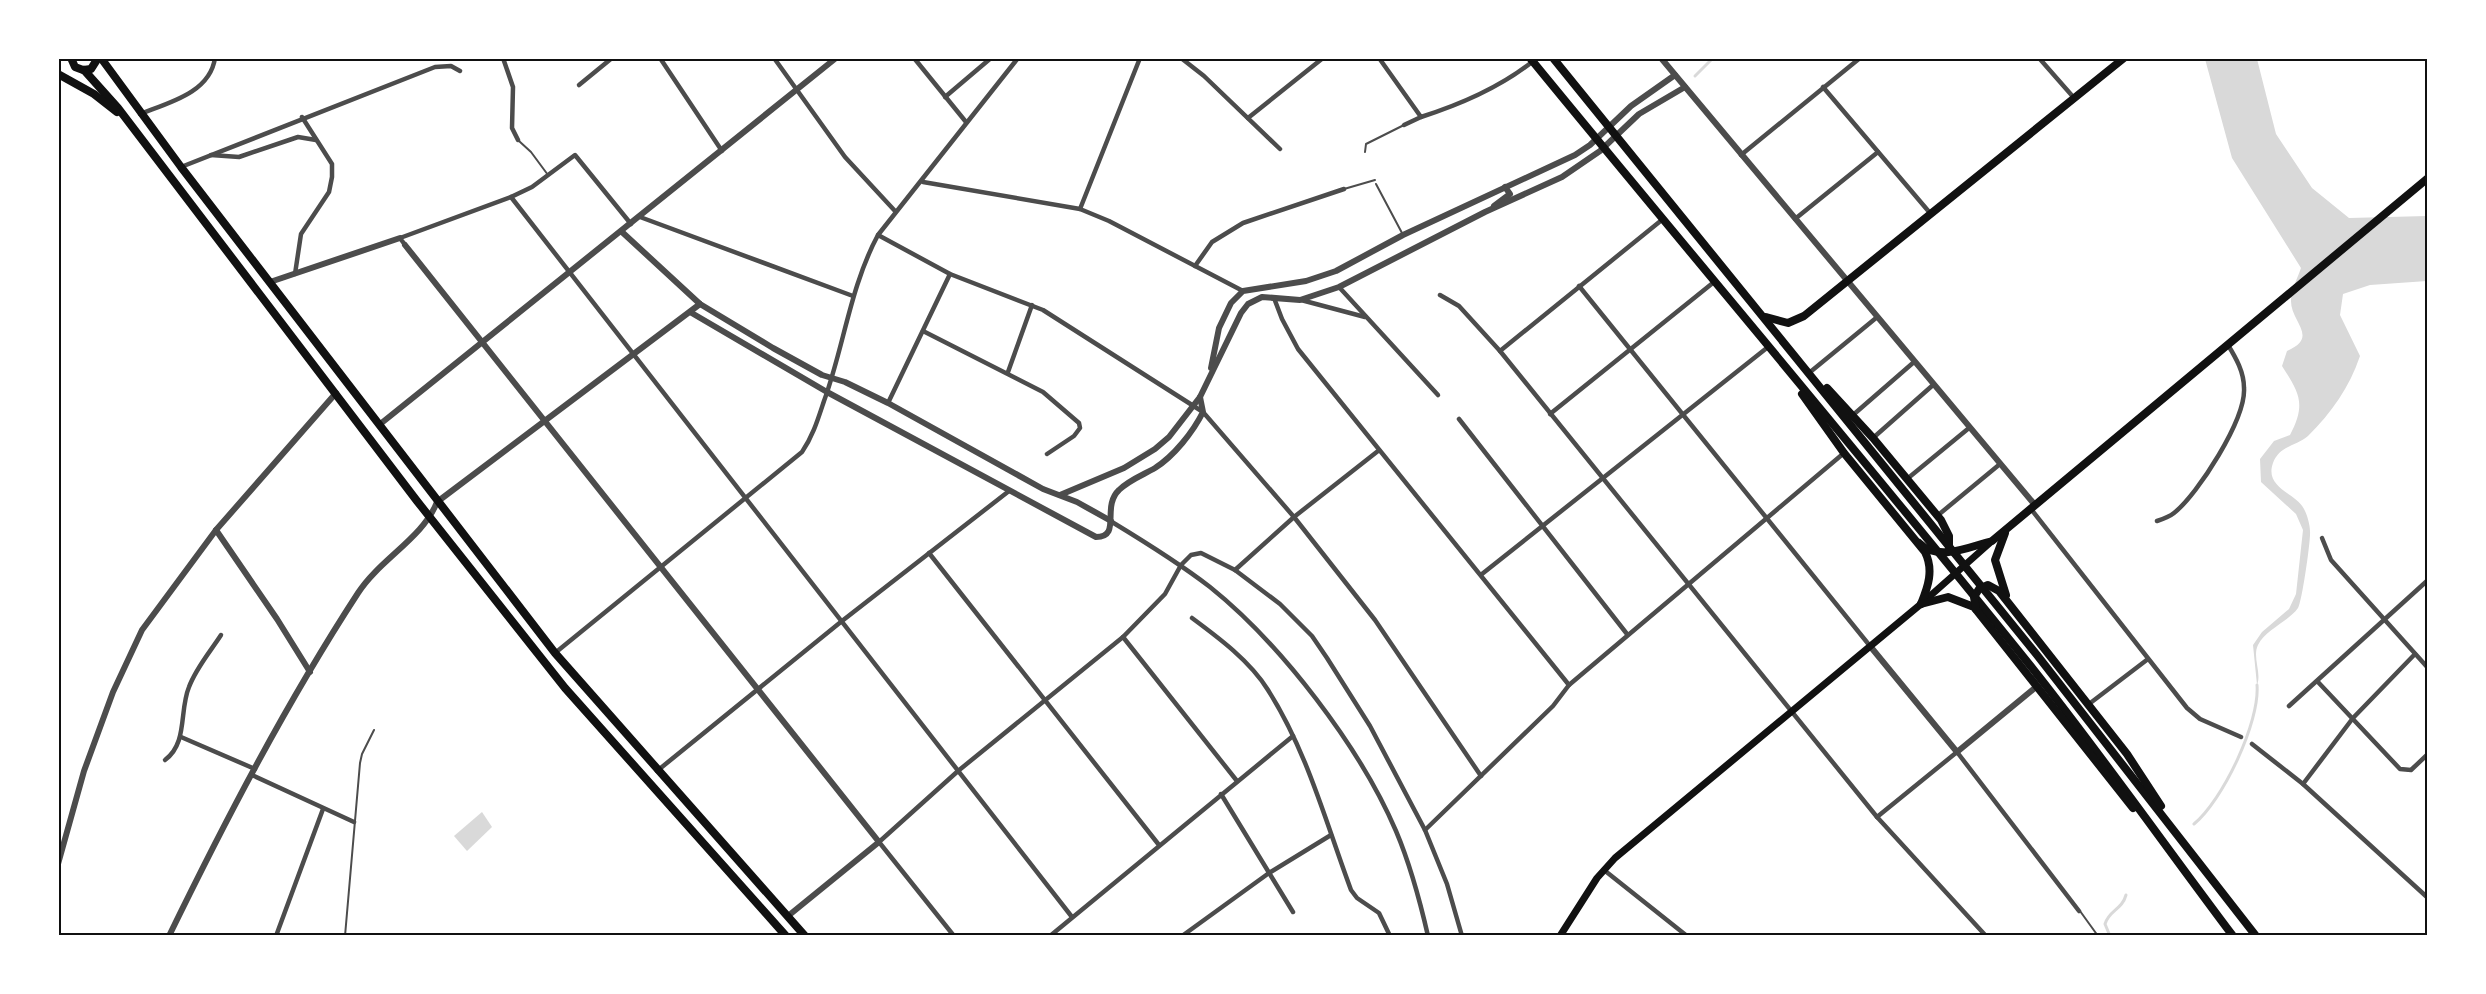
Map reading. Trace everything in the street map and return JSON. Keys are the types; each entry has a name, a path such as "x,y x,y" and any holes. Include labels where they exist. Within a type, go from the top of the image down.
{"main road":[{"path":"70,58 75,67 83,70 128,121 431,518 565,688 786,936"},
{"path":"58,73 73,74 94,66 99,58 437,502 555,653 805,936"},
{"path":"1553,58 1631,151 2037,655 2256,936"},
{"path":"1763,315 1785,323 1796,321 2124,58"},
{"path":"1531,60 1851,445 2115,775 2234,936"},
{"path":"58,73 94,93 128,121"},
{"path":"1560,936 1604,870 1921,604 2008,527 2427,178"},
{"path":"1768,347 1844,453 1927,556 1930,569 1921,604"},
{"path":"1809,373 1853,415 1937,516 1950,540 1948,549 1941,553"},
{"path":"2008,527 1998,545 1995,560 2008,602"},
{"path":"1918,543 1928,550 1941,553 1992,541"},
{"path":"1976,609 1974,595 1986,585 1996,589 2008,602 2134,764 2183,840"},
{"path":"1921,604 1948,597 1963,600 1976,609 2112,784 2158,836"}],"street":[{"path":"140,114 198,88 212,70 215,58"},
{"path":"503,58 513,87 512,120 518,140"},
{"path":"579,85 612,58"},
{"path":"660,58 722,151"},
{"path":"774,58 845,157 895,211"},
{"path":"379,425 571,274 836,58"},
{"path":"914,58 966,122"},
{"path":"945,97 991,58"},
{"path":"555,653 802,452 813,433 833,379 853,296 866,258 878,235 895,211 923,182 966,122 1018,58"},
{"path":"1080,209 1140,58"},
{"path":"1181,58 1281,149"},
{"path":"1248,118 1323,58"},
{"path":"1379,58 1421,117"},
{"path":"1661,58 2000,464 2187,708 2200,719 2241,737"},
{"path":"1741,155 1860,58"},
{"path":"2039,58 2074,99"},
{"path":"1404,124 1451,108 1495,88 1531,60"},
{"path":"181,167 302,117 435,67 451,66 460,71"},
{"path":"923,182 1080,209 1109,221 1243,291 1260,289 1327,275 1403,235 1584,150 1631,105 1675,75"},
{"path":"1300,300 1339,287 1577,168 1600,151 1631,120 1685,87"},
{"path":"1823,87 1930,213"},
{"path":"296,274 301,234 329,192 332,177 332,164 302,117"},
{"path":"208,155 239,157 298,137 318,141"},
{"path":"1795,219 1878,153"},
{"path":"270,282 511,197 532,187 571,156 576,155 631,225"},
{"path":"1492,209 1510,195 1505,187"},
{"path":"1195,266 1212,242 1243,223 1344,189"},
{"path":"511,197 1072,917"},
{"path":"640,217 853,296"},
{"path":"1500,351 1663,219"},
{"path":"622,232 700,304 802,364 888,403 1043,489 1060,495 1112,522 1181,566 1212,589 1278,651 1356,755 1396,831 1428,936"},
{"path":"878,235 950,274 1032,305 1203,412 1294,517 1375,620 1481,776"},
{"path":"400,238 954,936"},
{"path":"888,403 950,274"},
{"path":"1550,414 1714,282"},
{"path":"1579,286 1957,752 2079,911"},
{"path":"1339,287 1438,395"},
{"path":"1260,289 1262,297"},
{"path":"1210,375 1219,328 1231,303 1243,291"},
{"path":"1440,295 1459,306 1500,351 1877,817 1986,936"},
{"path":"1060,495 1124,468 1155,449 1176,428 1200,397 1244,309 1262,297 1300,300 1365,317"},
{"path":"1274,298 1298,349 1321,374 1378,451 1482,574 1569,685"},
{"path":"169,936 253,772 310,672 366,581 431,518 437,502 700,304"},
{"path":"1008,372 1032,305"},
{"path":"690,312 827,392 1096,537 1106,535 1112,522 1109,510 1116,494 1126,484 1162,463 1187,436 1203,412 1200,397"},
{"path":"1809,373 1876,318"},
{"path":"923,331 1008,372 1043,392 1080,424 1074,436 1047,454"},
{"path":"2157,521 2172,514 2183,504 2216,456 2239,414 2244,388 2236,358 2228,345"},
{"path":"1482,574 1768,347"},
{"path":"1853,415 1914,362"},
{"path":"1873,438 1933,385"},
{"path":"58,864 84,771 122,670 142,630 157,606 216,530 336,393"},
{"path":"1459,419 1627,634"},
{"path":"1907,479 1969,428"},
{"path":"1235,570 1294,517 1378,451"},
{"path":"1425,830 1553,706 1569,685 1687,583 1844,453"},
{"path":"1937,516 2000,464"},
{"path":"657,771 842,621 1009,491"},
{"path":"216,530 310,672"},
{"path":"2322,538 2331,560 2427,668"},
{"path":"929,553 1159,845"},
{"path":"788,916 879,842 958,771 1123,637 1165,594 1181,566 1191,555 1201,553 1235,570 1289,612 1312,636 1370,726 1425,830 1447,884 1462,936"},
{"path":"2289,706 2318,682 2427,580"},
{"path":"1192,618 1222,641 1268,689 1293,736 1314,785 1351,890 1357,898 1379,913 1390,936"},
{"path":"165,760 172,755 180,737 188,688 221,635"},
{"path":"1123,637 1237,781"},
{"path":"2303,784 2353,718 2415,654"},
{"path":"2089,704 2148,658"},
{"path":"2318,682 2400,769 2411,770 2427,754"},
{"path":"1877,817 2036,687"},
{"path":"1050,936 1293,736"},
{"path":"180,737 323,809 354,822"},
{"path":"2252,744 2303,784 2427,898"},
{"path":"1221,794 1293,912"},
{"path":"276,936 323,809"},
{"path":"1182,936 1269,873 1331,835"},
{"path":"1604,870 1687,936"}],"lane":[{"path":"1365,152 1366,144 1404,124"},
{"path":"518,140 528,148 548,175"},
{"path":"1344,189 1376,182 1403,235"},
{"path":"345,936 362,754 374,730"},
{"path":"2079,911 2098,936"}],"shaded area":[{"path":"2205,59 2257,59 2276,134 2312,188 2349,218 2427,216 2427,281 2370,285 2343,294 2340,315 2360,356 2356,368 2339,399 2325,418 2308,436 2279,453 2273,463 2271,471 2277,484 2300,503 2305,511 2310,536 2300,603 2294,613 2266,634 2258,645 2256,650 2257,685 2253,645 2262,632 2289,609 2296,594 2303,530 2296,514 2261,482 2260,459 2274,441 2290,435 2298,415 2297,392 2282,366 2287,351 2297,346 2303,335 2291,300 2301,268 2232,158"},
{"path":"482,812 492,827 467,851 454,836"}],"waterway":[{"path":"1695,76 1713,58"},
{"path":"2194,824 2216,797 2238,759 2252,719 2257,685"},
{"path":"2110,936 2105,924 2109,916 2122,904 2126,895"}]}
